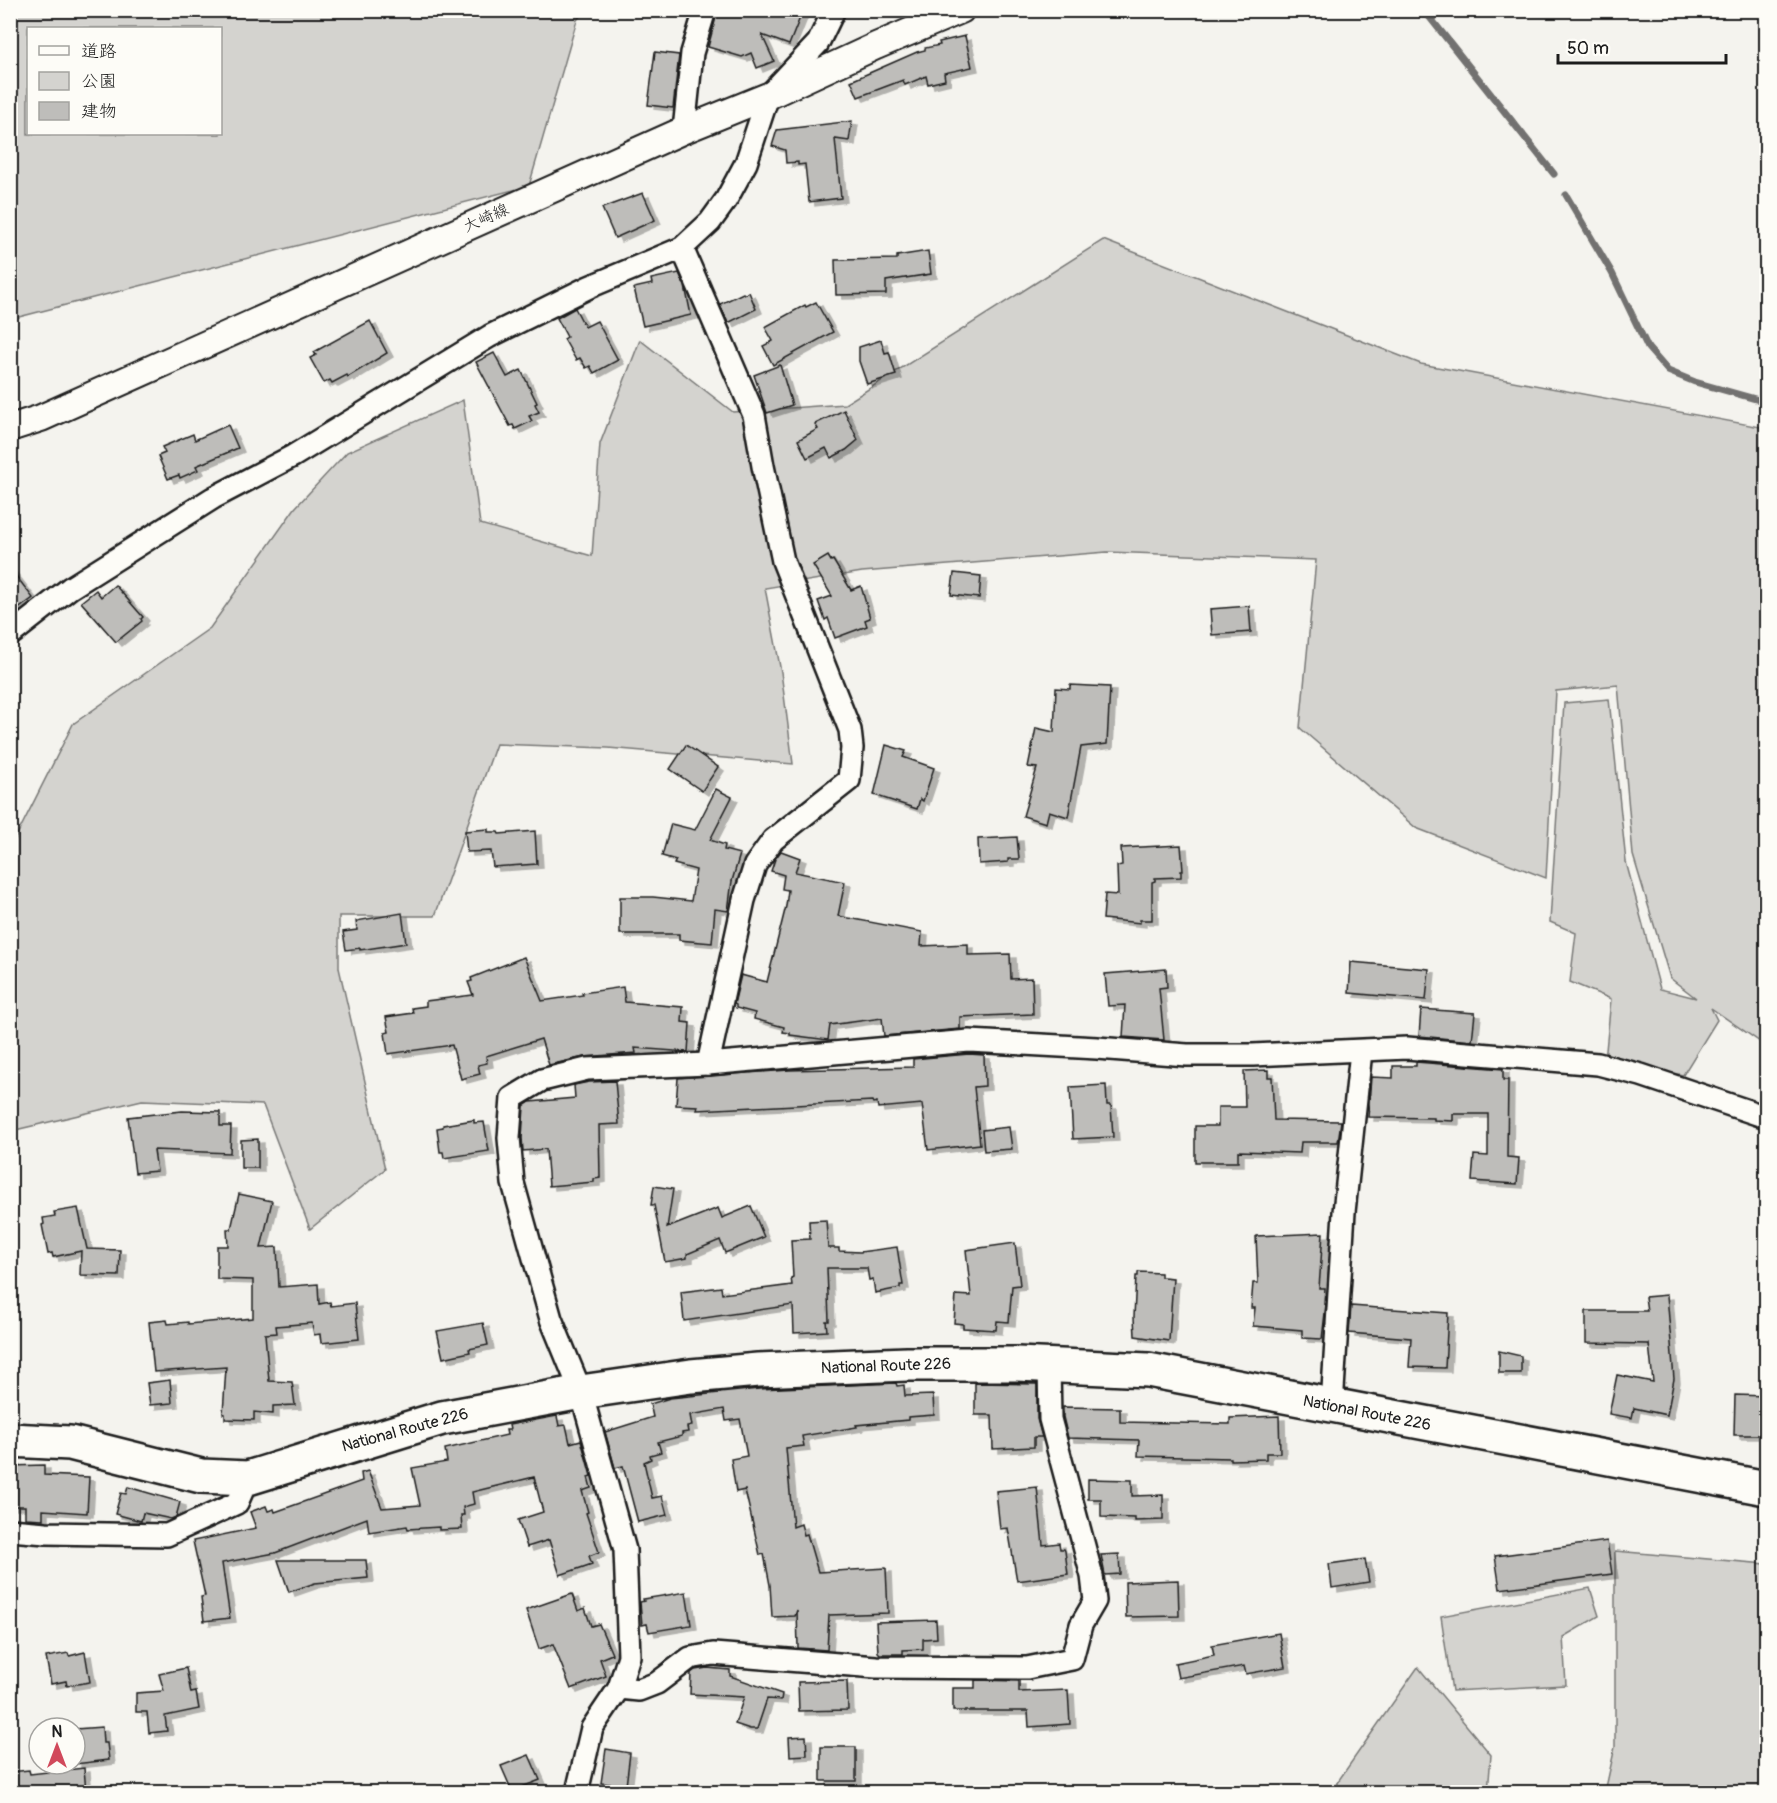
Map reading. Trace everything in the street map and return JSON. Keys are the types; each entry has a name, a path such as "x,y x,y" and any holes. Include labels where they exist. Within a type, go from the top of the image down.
{"highway":[{"name":"National Route 226","path":"10,1440 70,1443 201,1476 248,1478 442,1418 581,1392 691,1376 758,1370 908,1364 1049,1365 1148,1370 1767,1488"}],"street":[{"path":"684,130 692,53 705,10"},
{"path":"10,635 70,588 213,498 293,456 490,336 589,287 682,248 710,222 731,191 746,163 768,96 818,43 834,10"},
{"name":"大崎線","path":"10,428 41,418 684,130 768,96 876,46 962,10"},
{"path":"682,248 754,415 783,561 846,716 852,748 849,780 773,840 755,865 744,900 708,1064"},
{"path":"577,1792 592,1728 619,1688 629,1656 625,1550 581,1392 551,1319 513,1183 509,1138 513,1098 542,1080 587,1069 708,1064 969,1041 1187,1055 1253,1055 1407,1048 1598,1064 1641,1075 1767,1117"},
{"path":"1332,1406 1344,1212 1361,1051"},
{"path":"619,1688 639,1690 657,1683 690,1658 713,1654 876,1667 1027,1668 1072,1659 1081,1625 1095,1601 1092,1576 1050,1419 1049,1365"},
{"path":"10,1530 46,1533 167,1535 237,1503 248,1478"}],"green space":[{"path":"11,11 584,11 577,20 529,186 11,319"},
{"path":"1103,240 1421,364 1766,428 1766,1046 1711,1008 1717,1020 1683,1075 1605,1061 1611,999 1570,982 1576,933 1550,922 1564,703 1609,699 1626,862 1660,989 1696,998 1670,978 1633,855 1618,685 1556,691 1546,878 1416,828 1300,728 1316,560 1107,552 862,572 765,588 781,672 793,764 608,748 496,744 435,916 339,916 339,968 385,1169 310,1229 263,1105 142,1100 11,1131 10,849 73,724 210,628 295,508 347,452 463,400 480,524 592,556 600,444 640,340 733,412 845,404"},
{"path":"1615,1551 1766,1564 1766,1792 1605,1792 1615,1747"},
{"path":"1590,1588 1599,1616 1563,1637 1566,1685 1452,1691 1441,1616"},
{"path":"1418,1667 1491,1755 1488,1792 1214,1792 1229,1787 1334,1787"}],"building":[{"path":"718,10 803,10 789,45 762,35 774,61 757,68 751,53 742,57 708,47"},
{"path":"965,36 972,67 944,73 945,80 928,84 926,76 905,85 903,80 858,97 851,81 925,50 925,48 940,45 939,42"},
{"path":"655,52 679,55 673,108 648,105"},
{"path":"852,121 849,141 835,139 841,198 809,202 805,164 786,163 785,150 772,146 777,130"},
{"path":"643,193 655,220 615,238 602,208"},
{"path":"928,251 931,274 886,281 886,294 836,295 835,260 897,259 897,256"},
{"path":"679,273 685,286 691,315 643,326 634,288 652,284 651,279"},
{"path":"749,292 756,309 728,323 720,304"},
{"path":"816,302 833,332 773,365 763,346 773,341 765,327 805,305 806,307"},
{"path":"575,308 585,327 597,321 618,360 594,373 590,366 586,368 580,358 576,360 564,339 567,337 557,318"},
{"path":"370,321 387,353 348,377 347,375 332,383 330,380 324,383 310,358 316,355 314,352"},
{"path":"881,340 885,353 889,352 896,375 867,384 859,361 859,347"},
{"path":"494,353 507,377 521,370 537,403 535,404 539,412 529,416 532,421 515,429 513,425 510,426 476,362"},
{"path":"780,365 792,405 767,413 754,375"},
{"path":"844,410 858,440 831,458 826,448 807,458 798,440 818,429 815,424"},
{"path":"228,425 238,448 196,466 198,470 180,478 179,475 168,479 158,456 165,453 162,447 193,434 195,440"},
{"path":"828,556 831,561 833,560 851,590 861,586 870,618 865,620 867,626 835,638 828,618 825,620 818,601 832,596 813,565"},
{"path":"10,568 33,598 10,615"},
{"path":"954,573 981,576 979,598 951,595"},
{"path":"115,585 143,617 142,621 116,642 81,602 96,590 101,597"},
{"path":"1249,606 1251,632 1212,635 1210,609"},
{"path":"1070,685 1110,687 1107,744 1081,747 1068,817 1049,811 1046,823 1023,816 1037,768 1028,767 1036,728 1054,732 1056,688 1070,689"},
{"path":"686,745 718,767 702,791 670,769"},
{"path":"886,745 906,751 903,757 934,768 923,801 920,799 917,809 874,795"},
{"path":"716,789 732,797 710,840 725,845 724,850 740,854 732,881 728,911 715,909 712,943 679,940 679,934 620,934 620,897 653,897 691,901 696,870 674,864 676,860 662,856 671,824 695,830"},
{"path":"488,829 488,832 499,834 535,831 537,864 493,867 491,851 467,852 465,831"},
{"path":"1017,837 1019,859 979,864 978,839"},
{"path":"1181,845 1183,871 1181,871 1181,877 1155,878 1152,882 1152,920 1140,920 1140,923 1103,919 1105,894 1118,895 1117,866 1122,865 1121,848"},
{"path":"781,851 800,858 795,872 845,882 838,916 922,932 921,946 968,944 968,955 1010,954 1011,979 1032,978 1033,1014 960,1017 960,1029 884,1036 882,1018 830,1025 828,1040 790,1035 790,1033 783,1032 784,1027 754,1019 755,1013 736,1008 734,1004 741,975 767,982 788,890 782,889 784,875 771,871"},
{"path":"402,913 406,943 346,950 343,932 357,930 356,921"},
{"path":"524,957 542,1001 623,987 625,1002 683,1007 682,1022 690,1023 688,1052 635,1048 636,1053 584,1057 549,1065 541,1039 486,1056 487,1063 478,1065 480,1074 461,1079 452,1045 388,1054 385,1033 389,1032 386,1017 413,1013 412,1008 426,1006 426,1001 473,995 468,982 472,981 471,978"},
{"path":"1351,962 1429,969 1426,1000 1349,993"},
{"path":"1166,969 1167,987 1159,988 1164,1040 1123,1037 1125,1005 1108,1006 1105,974"},
{"path":"1421,1009 1475,1013 1472,1041 1419,1036"},
{"path":"969,1054 984,1055 985,1086 974,1087 980,1144 928,1150 922,1104 878,1108 877,1102 872,1101 697,1110 698,1106 676,1105 678,1078 789,1070 913,1067 913,1059"},
{"path":"1416,1062 1503,1069 1503,1080 1508,1080 1507,1157 1519,1158 1517,1184 1472,1181 1474,1155 1488,1156 1488,1114 1453,1114 1453,1121 1434,1120 1434,1118 1368,1117 1371,1077 1393,1078 1393,1066 1416,1066"},
{"path":"1268,1070 1268,1077 1272,1077 1274,1120 1341,1121 1338,1142 1301,1142 1300,1153 1238,1151 1238,1162 1195,1162 1195,1126 1218,1126 1218,1107 1245,1107 1244,1071"},
{"path":"615,1081 619,1124 599,1125 600,1178 594,1179 594,1182 549,1186 546,1149 523,1151 524,1106 530,1102 575,1098 574,1085"},
{"path":"1106,1085 1107,1105 1111,1105 1113,1137 1073,1139 1070,1087"},
{"path":"182,1111 220,1112 220,1126 231,1126 230,1153 154,1150 157,1171 135,1173 128,1117"},
{"path":"474,1120 474,1123 484,1122 489,1151 444,1158 443,1152 440,1152 437,1128"},
{"path":"1009,1127 1012,1149 984,1151 982,1130"},
{"path":"258,1139 258,1168 241,1168 241,1140"},
{"path":"654,1186 673,1189 667,1228 718,1208 722,1218 751,1206 764,1237 725,1253 720,1240 687,1254 687,1258 665,1262 654,1205 651,1205"},
{"path":"239,1194 272,1201 261,1248 277,1247 279,1287 318,1284 319,1304 330,1302 331,1306 355,1303 359,1339 321,1343 320,1334 314,1335 312,1323 276,1326 277,1333 265,1334 269,1381 292,1382 295,1405 273,1406 273,1414 254,1412 254,1420 225,1419 225,1414 223,1414 226,1367 154,1372 149,1322 167,1320 168,1324 188,1322 188,1324 253,1318 253,1280 217,1279 217,1246 228,1246 227,1229 231,1229"},
{"path":"78,1208 87,1249 120,1250 119,1276 80,1275 81,1251 53,1257 52,1253 48,1254 42,1225 44,1224 43,1218 55,1216 54,1212"},
{"path":"826,1220 828,1248 860,1252 897,1247 903,1285 900,1285 900,1288 875,1293 873,1279 869,1280 867,1268 827,1268 829,1321 826,1321 827,1331 794,1333 793,1305 684,1321 681,1292 721,1287 722,1294 792,1285 791,1240 810,1239 809,1221"},
{"path":"1323,1233 1319,1288 1325,1288 1324,1304 1326,1304 1322,1339 1302,1338 1302,1330 1253,1326 1255,1308 1251,1308 1253,1283 1258,1283 1256,1236"},
{"path":"1015,1243 1020,1285 1012,1286 1009,1322 997,1321 996,1330 963,1328 963,1324 954,1323 956,1295 971,1296 966,1250"},
{"path":"1138,1272 1161,1273 1161,1277 1173,1278 1169,1341 1135,1336 1134,1317"},
{"path":"1667,1295 1674,1379 1667,1415 1634,1408 1632,1418 1609,1414 1617,1375 1653,1382 1649,1344 1586,1343 1586,1311 1647,1311 1645,1297"},
{"path":"1351,1306 1448,1313 1445,1368 1409,1367 1411,1338 1349,1333"},
{"path":"483,1323 488,1345 443,1358 437,1331"},
{"path":"1499,1351 1521,1356 1521,1373 1499,1373"},
{"path":"170,1380 172,1403 150,1405 147,1383"},
{"path":"896,1383 897,1386 904,1385 905,1396 933,1395 934,1415 856,1425 857,1427 802,1436 804,1446 786,1448 793,1527 801,1524 804,1535 807,1534 818,1572 886,1568 888,1613 829,1615 827,1650 798,1648 797,1610 795,1616 772,1617 770,1585 764,1554 760,1555 745,1490 736,1492 731,1459 747,1456 740,1419 726,1421 724,1409 690,1415 692,1426 687,1427 688,1432 682,1433 682,1436 658,1442 661,1452 650,1455 651,1459 644,1462 652,1498 662,1496 667,1515 638,1522 623,1466 615,1468 605,1432 653,1417 650,1404 670,1398 759,1389"},
{"path":"975,1383 1037,1384 1037,1419 1042,1437 1034,1437 1034,1447 993,1449 992,1415 975,1415"},
{"path":"1735,1395 1767,1396 1767,1435 1734,1435"},
{"path":"1063,1407 1120,1408 1120,1422 1230,1424 1230,1418 1279,1416 1280,1453 1266,1453 1266,1459 1231,1460 1231,1458 1138,1456 1139,1440 1068,1438"},
{"path":"557,1416 559,1426 566,1425 570,1443 581,1440 591,1476 588,1477 591,1488 582,1491 588,1512 586,1513 599,1552 589,1556 592,1564 560,1575 549,1540 527,1547 518,1520 543,1512 534,1477 472,1492 474,1504 463,1507 462,1529 439,1530 439,1527 408,1529 407,1526 369,1532 367,1518 275,1553 222,1563 230,1618 204,1621 201,1597 205,1596 193,1541 256,1528 250,1512 266,1506 268,1511 274,1509 275,1512 362,1481 361,1473 368,1471 382,1508 420,1505 412,1468 447,1462 445,1449 507,1435 506,1430 510,1430 509,1425"},
{"path":"44,1465 44,1475 89,1477 87,1513 43,1510 43,1519 25,1518 25,1506 10,1506 10,1466"},
{"path":"1088,1479 1132,1480 1132,1496 1163,1495 1163,1520 1135,1521 1135,1518 1101,1517 1101,1499 1088,1499"},
{"path":"128,1487 180,1502 176,1517 171,1519 143,1513 141,1521 115,1514 121,1493 126,1494"},
{"path":"1037,1487 1043,1545 1059,1543 1060,1549 1065,1551 1068,1574 1017,1581 1008,1528 1000,1529 996,1491"},
{"path":"1607,1541 1612,1574 1500,1589 1495,1556"},
{"path":"1119,1554 1120,1574 1105,1575 1101,1555"},
{"path":"1365,1559 1369,1582 1332,1588 1329,1564"},
{"path":"278,1560 366,1560 368,1578 315,1583 289,1592"},
{"path":"1178,1580 1179,1616 1126,1617 1125,1582"},
{"path":"686,1592 691,1625 649,1632 647,1624 642,1625 640,1602 644,1601 643,1599"},
{"path":"572,1594 578,1611 585,1608 591,1626 599,1624 612,1654 600,1659 606,1676 571,1689 553,1644 539,1649 526,1610"},
{"path":"936,1620 937,1638 923,1639 923,1649 903,1650 903,1654 880,1654 878,1652 876,1622"},
{"path":"1279,1633 1285,1667 1246,1674 1244,1666 1178,1678 1175,1663 1214,1655 1212,1645"},
{"path":"85,1652 90,1682 67,1686 66,1681 51,1684 46,1657 68,1653 69,1656"},
{"path":"186,1668 191,1693 196,1692 199,1709 165,1716 167,1731 149,1733 147,1712 136,1712 136,1693 164,1691 159,1674"},
{"path":"707,1668 730,1670 730,1676 782,1694 781,1700 767,1699 757,1729 735,1724 744,1697 690,1694 691,1673"},
{"path":"975,1680 1019,1681 1019,1692 1068,1690 1070,1724 1029,1727 1028,1711 953,1711 953,1688 975,1688"},
{"path":"847,1681 848,1710 799,1711 798,1682"},
{"path":"102,1727 103,1743 107,1743 109,1760 87,1763 87,1728"},
{"path":"806,1736 807,1755 790,1756 789,1737"},
{"path":"821,1747 856,1747 856,1781 821,1781"},
{"path":"606,1749 630,1753 626,1786 601,1783"},
{"path":"529,1755 540,1780 512,1791 501,1766"},
{"path":"27,1770 27,1776 85,1776 86,1792 10,1792 10,1772"}],"waterway":[{"path":"1424,10 1554,174"},
{"path":"1566,195 1612,273 1648,348 1668,371 1695,382 1766,402"}]}
